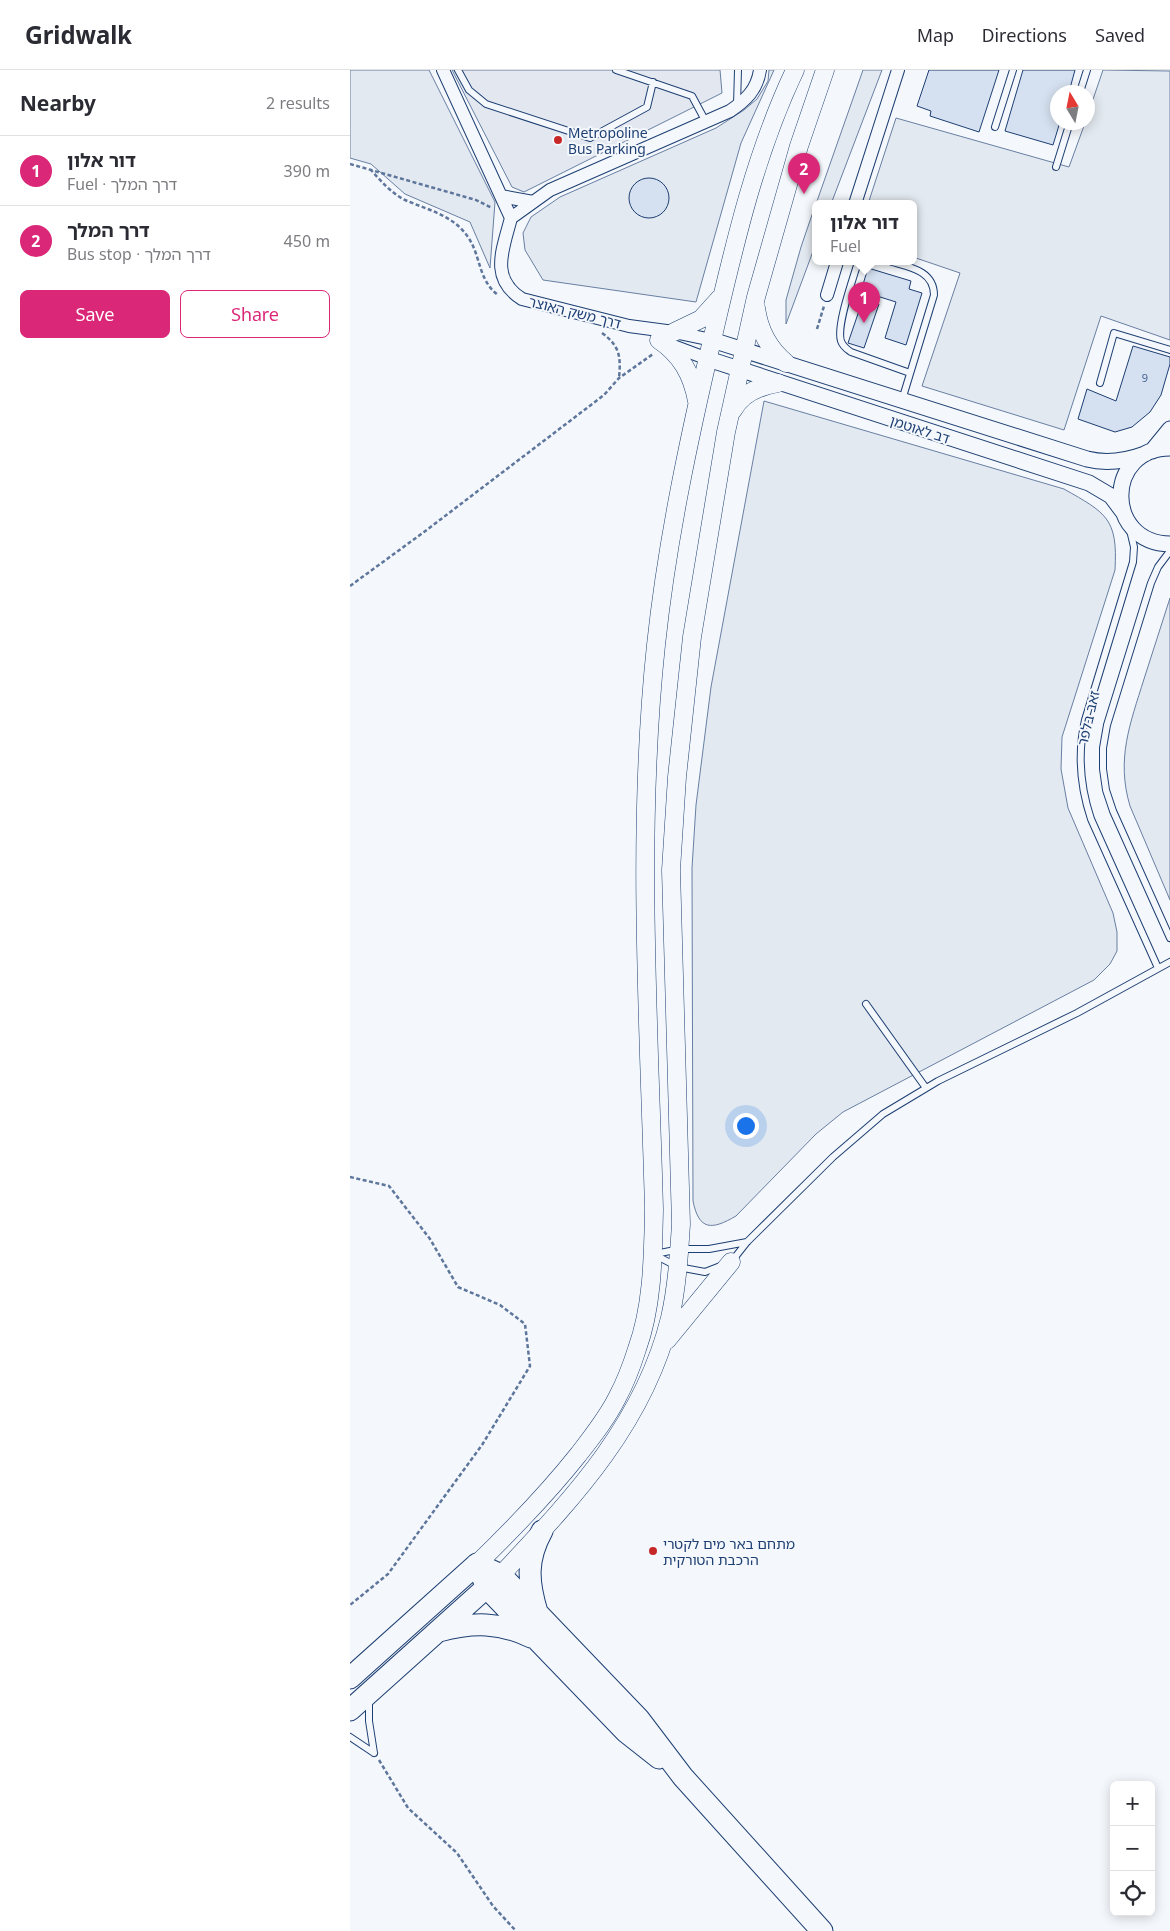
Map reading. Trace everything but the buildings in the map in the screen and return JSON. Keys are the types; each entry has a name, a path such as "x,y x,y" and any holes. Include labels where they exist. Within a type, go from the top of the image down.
{"highway":[{"path":"538,1612 531,1593 529,1574 530,1558 534,1545 542,1531"},
{"path":"350,1678 477,1564 494,1581 536,1639 626,1732 683,1777"},
{"path":"494,1581 538,1612 639,1718 683,1777 822,1931"},
{"path":"350,1710 494,1581"},
{"path":"439,1631 462,1625 486,1624 519,1631 536,1639"}],"main road":[{"path":"477,1564 558,1481 594,1435 617,1399 638,1347 648,1300 653,1254 654,1209 646,866 648,756 656,645 672,531 712,340 743,211 760,155 794,70"},
{"path":"494,1581 542,1531 599,1464 625,1426 643,1394 662,1346 670,1318 679,1258 681,1224 672,860 677,777 692,637 730,415 756,297 799,146 826,70"},
{"path":"698,403 688,370 667,339 704,316 724,291"},
{"path":"756,297 758,321 765,338 776,354 786,363"},
{"path":"730,415 735,405 746,394 762,386 778,383"},
{"path":"662,1346 732,1262"}],"street":[{"path":"442,70 511,218 550,190 706,122 737,106 756,87 760,70"},
{"path":"857,200 898,70"},
{"path":"501,196 533,202"},
{"name":"דרך משק האוצר","path":"511,218 500,266 503,279 510,292 536,304 630,326 667,339 708,359"},
{"path":"827,295 836,265"},
{"name":"דרך משק האוצר","path":"667,339 712,340 744,349"},
{"name":"דב לאוטמן","path":"744,349 1092,460 1119,461 1170,448"},
{"name":"דב לאוטמן","path":"708,359 1089,483 1111,496 1135,531 1147,539 1161,544 1170,544"},
{"path":"1124,516 1120,497 1122,482 1129,469 1149,452 1170,429"}],"lane":[{"path":"458,70 469,90 486,104 590,138 647,107 652,82"},
{"path":"616,70 692,96 706,122"},
{"path":"737,106 738,70"},
{"path":"995,127 1013,70"},
{"path":"1082,85 1087,70"},
{"path":"1056,167 1068,130"},
{"path":"857,265 840,326 841,342 851,352 910,372"},
{"path":"902,400 934,295 934,288 926,276 917,269 903,265"},
{"path":"1100,383 1114,333 1170,350"},
{"name":"זאב בלפר","path":"1124,516 1132,536 1133,562 1085,720 1080,746 1080,771 1084,796 1094,825 1158,968"},
{"name":"זאב בלפר","path":"1170,552 1158,567 1152,583 1107,725 1102,759 1104,780 1113,811 1170,938"},
{"path":"653,1254 679,1258 705,1272 732,1262 747,1242 857,1134 883,1114 926,1088 1077,1013 1170,962"},
{"path":"866,1004 926,1088"},
{"path":"653,1254 679,1258 747,1242"},
{"path":"369,1693 368,1721 374,1753"},
{"path":"350,1737 374,1753"}],"path":[{"path":"350,164 476,200 511,218"},
{"path":"817,329 827,295"},
{"path":"350,586 440,521 604,396 619,378 667,339"},
{"path":"350,1177 389,1186 430,1239 458,1287 500,1305 524,1324 530,1366 482,1445 388,1574 350,1604"},
{"path":"374,1753 408,1808 457,1853 493,1906 516,1931"}],"shaded area":[{"path":"350,70 429,70 495,202 490,268 470,222 405,194 371,164 350,158"},
{"name":"Metropoline Bus Parking","path":"452,70 720,70 722,93 524,192 512,187"},
{"path":"769,70 774,70 741,143 696,302 543,280 525,250 523,233 531,217 560,197 716,128 757,99 768,81"},
{"path":"863,70 882,70 833,200 817,200"},
{"path":"1103,70 1170,71 1170,340 1101,316 1064,430 922,386 960,273 917,258 917,200 869,200 896,118 1069,167 1082,130 1095,130 1095,93"},
{"path":"812,215 812,254 786,324 786,300"},
{"path":"764,401 1064,489 1090,504 1106,519 1114,539 1115,570 1062,737 1061,769 1068,808 1113,913 1117,932 1117,951 1110,964 1094,980 843,1112 816,1134 736,1216 720,1224 708,1225 699,1218 693,1201 692,868 696,805 711,687"},
{"path":"1170,598 1170,900 1130,806 1124,773 1126,742"}],"place":[{"name":"Metropoline Bus Parking","path":"558,140"},
{"name":"דרך המלך","path":"804,194"},
{"name":"דור אלון","path":"864,323"},
{"name":"מתחם באר מים לקטרי הרכבת הטורקית","path":"653,1551"}]}
